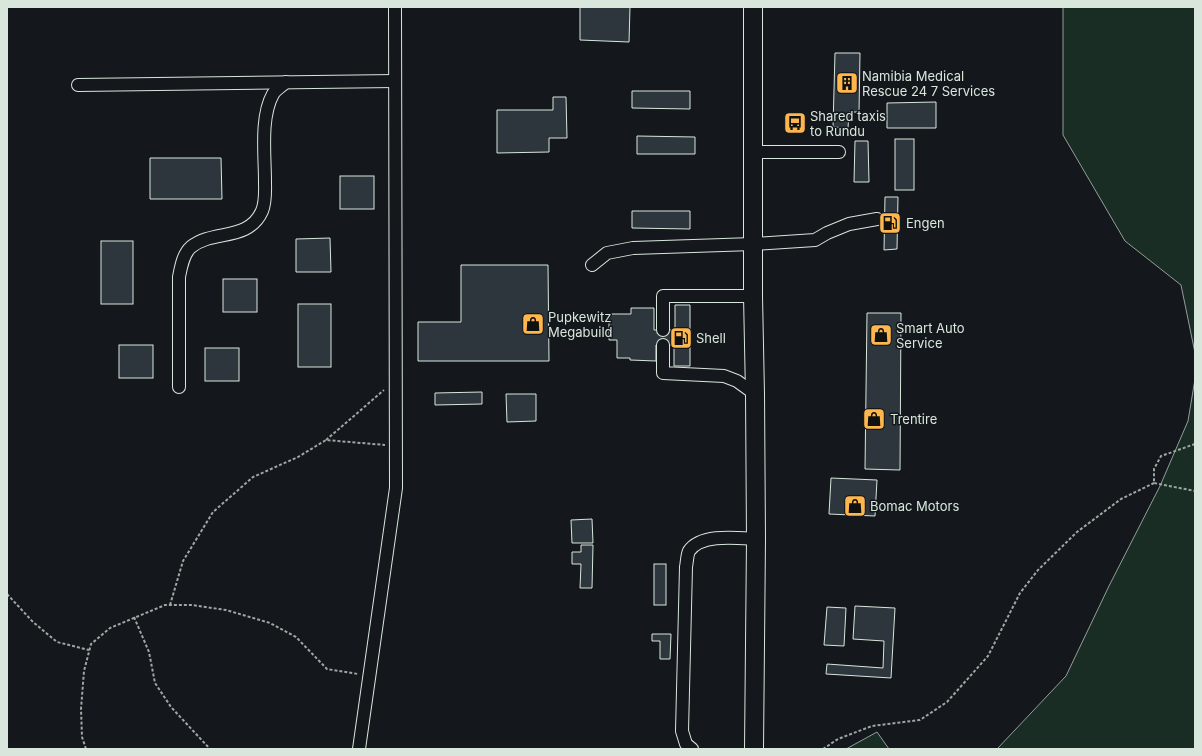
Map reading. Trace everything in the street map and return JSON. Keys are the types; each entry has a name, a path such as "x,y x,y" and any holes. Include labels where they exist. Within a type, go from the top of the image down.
{"highway":[{"path":"753,7 753,296 756,394 754,749"}],"street":[{"path":"359,749 396,488 395,7"},
{"path":"78,85 395,81"},
{"path":"179,387 179,277 181,265 191,247 208,239 248,228 258,219 263,209 265,195 265,126 268,108 273,93 286,82"},
{"path":"753,152 839,152"},
{"path":"592,265 607,253 633,248 753,244 815,240 849,224 877,220"},
{"path":"664,330 664,296 753,296"},
{"path":"664,345 664,373 724,376 737,381 756,394"},
{"path":"692,749 686,744 682,731 686,567 689,552 697,544 708,540 724,538 756,539"}],"path":[{"path":"170,605 183,561 213,512 253,477 298,457 326,440 396,380"},
{"path":"326,440 396,446"},
{"path":"1154,483 1154,469 1161,456 1195,444"},
{"path":"823,749 838,739 872,726 920,720 946,702 988,656 1020,594 1038,570 1077,532 1121,499 1154,483 1195,492"},
{"path":"7,594 33,622 57,642 89,650"},
{"path":"86,749 82,737 81,709 84,671 90,644 110,628 165,605 192,605 226,610 270,623 296,637 327,669 369,675"},
{"path":"134,617 149,652 155,684 171,707 210,749"}],"green space":[{"path":"1063,7 1195,7 1195,353 1181,285 1125,241 1063,135"},
{"path":"1195,379 1195,749 997,749 1066,676 1109,586 1160,486 1188,421"},
{"path":"877,732 889,749 846,749"}],"building":[{"path":"580,7 630,7 629,42 580,40"},
{"name":"Namibia Medical Rescue 24 7 Services","path":"835,53 860,53 859,112 849,112 848,128 833,127"},
{"path":"632,91 690,91 690,109 632,108"},
{"path":"553,97 566,97 567,138 549,138 549,152 497,153 497,110 553,110"},
{"path":"936,102 936,128 887,128 887,103"},
{"path":"637,136 695,137 695,154 637,154"},
{"path":"895,139 914,139 914,190 895,190"},
{"path":"855,141 868,141 869,182 854,182"},
{"path":"150,158 221,158 222,199 150,199"},
{"path":"340,176 374,176 374,209 340,209"},
{"path":"885,197 898,197 897,249 884,250"},
{"path":"632,211 690,211 690,229 632,228"},
{"path":"330,238 331,272 296,272 296,239"},
{"path":"101,241 133,241 133,304 101,304"},
{"path":"461,265 548,265 549,361 418,361 418,322 461,322"},
{"path":"223,279 257,279 257,312 223,312"},
{"path":"298,304 331,304 331,367 298,367"},
{"path":"675,305 690,305 690,366 674,366 674,345 656,345 656,361 617,358 617,340 609,340 609,314 631,314 631,308 654,308 654,330 675,330"},
{"path":"867,313 901,313 900,470 865,469"},
{"path":"119,345 153,345 153,378 119,378"},
{"path":"205,348 239,348 239,381 205,381"},
{"path":"482,392 482,404 435,405 435,393"},
{"path":"506,394 536,394 536,421 507,422"},
{"path":"831,478 877,480 875,516 829,514"},
{"path":"592,519 593,543 572,543 571,520"},
{"path":"581,545 593,545 592,588 580,588 581,564 572,564 572,552 581,552"},
{"path":"654,564 666,564 666,605 654,605"},
{"path":"855,606 895,608 891,678 826,674 827,664 883,668 884,641 853,639"},
{"path":"827,607 846,608 844,646 824,645"},
{"path":"652,634 671,634 670,659 660,659 660,641 652,641"}],"place":[{"name":"Namibia Medical Rescue 24 7 Services","path":"847,83"},
{"name":"Shared taxis to Rundu","path":"795,123"},
{"name":"Engen","path":"890,223"},
{"name":"Pupkewitz Megabuild","path":"533,324"},
{"name":"Smart Auto Service","path":"881,335"},
{"name":"Shell","path":"681,338"},
{"name":"Trentire","path":"874,419"},
{"name":"Bomac Motors","path":"855,506"}]}
